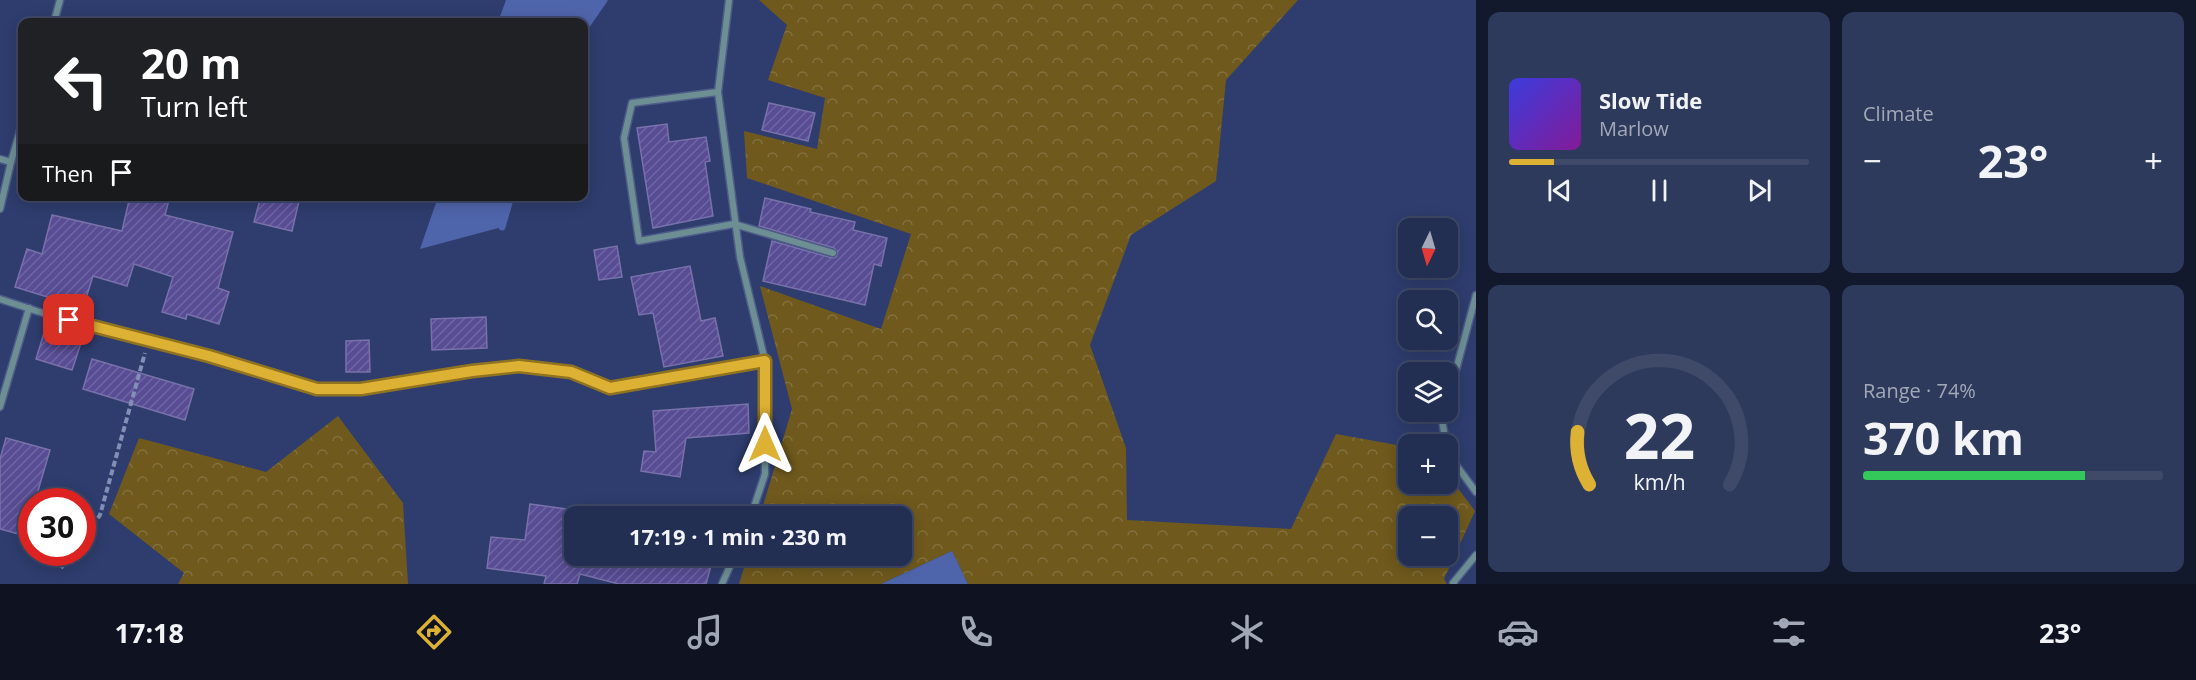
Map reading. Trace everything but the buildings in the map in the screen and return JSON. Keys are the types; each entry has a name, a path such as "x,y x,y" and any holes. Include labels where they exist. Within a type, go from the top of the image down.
{"street":[{"path":"55,18 60,0"},
{"path":"729,0 718,92 734,224 765,361 765,474 754,506"},
{"path":"718,92 632,103 624,138 639,241 734,224 833,253"},
{"path":"0,209 18,138"},
{"path":"0,159 11,162"},
{"path":"1458,363 1476,296"},
{"path":"0,298 29,308 209,356 317,389 361,389 472,371 519,366 571,372 610,388 765,361"},
{"path":"0,407 29,308"},
{"path":"1458,468 1476,492"},
{"path":"1454,584 1476,555"},
{"path":"722,584 730,566"}],"path":[{"path":"96,521 100,515 148,340"}],"green space":[{"path":"759,0 1298,0 1226,80 1216,181 1131,235 1090,345 1126,448 1127,520 1291,529 1336,434 1398,445 1398,494 1458,494 1458,488 1475,511 1458,548 1458,506 1398,506 1398,566 1450,566 1444,579 1447,584 968,584 952,551 881,584 739,584 745,566 912,566 912,506 763,506 792,409 760,286 881,329 911,234 747,178 744,131 817,149 825,98 768,80 787,25"},
{"path":"338,416 403,503 408,584 178,584 184,573 109,514 139,438 266,472"}],"water":[{"path":"506,0 604,0 588,22 588,18 499,18"},
{"path":"436,201 510,201 502,227 420,249"},
{"path":"952,551 968,584 881,584"}],"waterway":[{"path":"588,23 604,0"},
{"path":"502,227 510,201"}],"route":[{"path":"69,320 209,356 317,389 361,389 472,371 519,366 571,372 610,388 765,361 765,444"}]}
